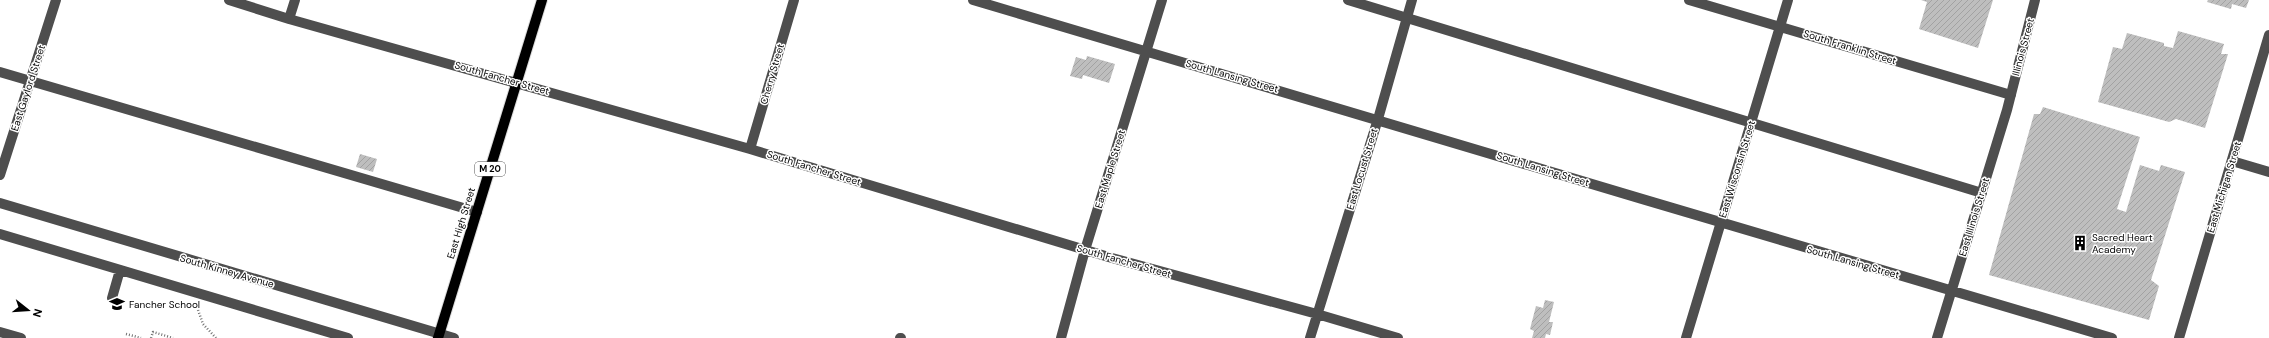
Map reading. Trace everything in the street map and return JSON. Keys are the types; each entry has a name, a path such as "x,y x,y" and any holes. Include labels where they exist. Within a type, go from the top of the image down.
{"main road":[{"name":"East High Street","path":"439,336 542,0"}],"street":[{"name":"East Gaylord Street","path":"0,175 56,0"},
{"name":"South Fancher Street","path":"229,0 289,19 517,82 750,149 1085,250 1398,338"},
{"path":"289,19 294,0"},
{"name":"Cherry Street","path":"750,149 794,0"},
{"name":"South Lansing Street","path":"973,0 1378,119 1720,223 2112,338"},
{"name":"East Maple Street","path":"1061,338 1085,250 1162,0"},
{"path":"1348,0 1982,193"},
{"name":"East Locust Street","path":"1310,338 1378,119 1412,0"},
{"name":"South Franklin Street","path":"1689,0 2011,95"},
{"name":"East Wisconsin Street","path":"1686,338 1788,0"},
{"name":"Illinois Street","path":"2011,95 2035,0"},
{"name":"East Michigan Street","path":"2179,338 2269,35"},
{"path":"0,72 477,212"},
{"name":"East Illinois Street","path":"1937,338 2011,95"},
{"path":"2232,161 2269,172"},
{"name":"South Kinney Avenue","path":"0,203 439,336 454,338"},
{"path":"0,234 348,338"},
{"path":"112,298 120,270"},
{"path":"0,332 21,338"}],"path":[{"path":"198,310 203,324 216,338"},
{"path":"151,338 153,332 173,338"},
{"path":"126,334 141,338"}],"building":[{"path":"1921,0 1993,0 1978,48 1919,29 1927,2"},
{"path":"2208,0 2249,0 2246,8 2232,4 2231,9 2207,2"},
{"path":"2178,31 2224,44 2221,54 2228,54 2205,128 2176,119 2169,122 2098,102 2113,47 2122,49 2127,33 2164,43 2164,46 2173,48"},
{"path":"1087,56 1115,64 1109,83 1083,75 1082,79 1070,76 1076,57 1086,60"},
{"name":"Sacred Heart Academy","path":"2043,107 2140,137 2117,209 2126,212 2140,165 2159,171 2161,165 2185,172 2151,280 2159,286 2149,320 1989,275 2034,114 2040,114"},
{"path":"360,154 377,159 373,172 356,167"},
{"path":"1545,300 1554,302 1549,322 1553,322 1550,335 1546,334 1545,338 1532,338 1534,331 1530,329 1536,306 1543,308"}],"place":[{"name":"Sacred Heart Academy","path":"2080,243"},
{"name":"Fancher School","path":"117,304"}]}
